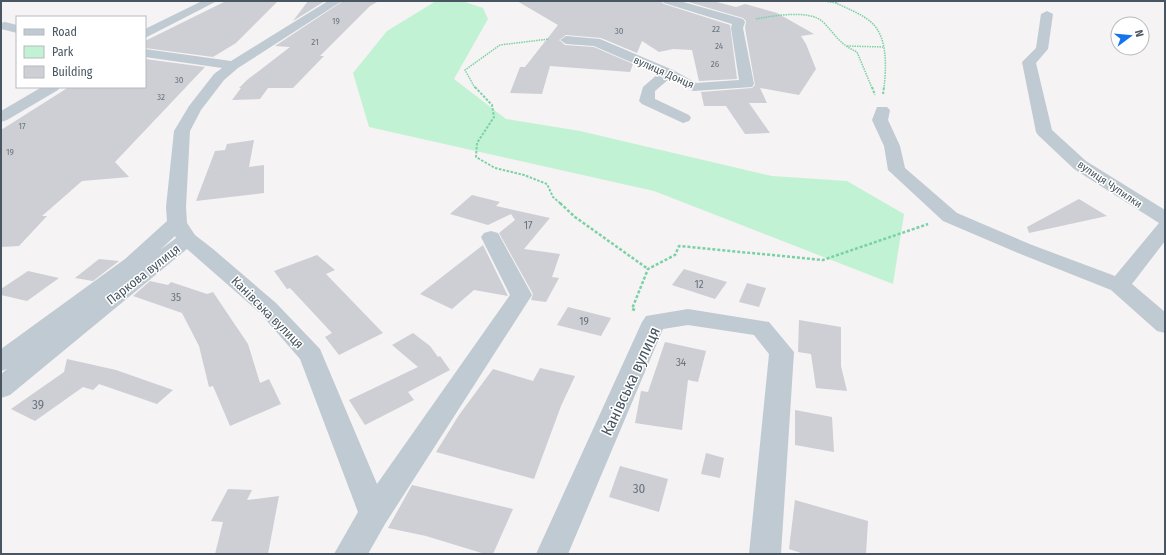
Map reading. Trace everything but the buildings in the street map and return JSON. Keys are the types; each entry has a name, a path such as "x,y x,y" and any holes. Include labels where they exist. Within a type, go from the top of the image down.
{"street":[{"path":"146,33 210,1"},
{"name":"Паркова вулиця","path":"1,388 182,231 176,207 182,131 194,109 219,77 233,65 336,1"},
{"path":"668,1 739,22"},
{"name":"вулиця Чупилки","path":"1047,14 1042,49 1029,62 1044,132 1080,165 1165,219"},
{"name":"вулиця Донця","path":"566,40 596,42 668,73 693,87 747,84 737,28 739,22"},
{"path":"146,53 233,65"},
{"path":"668,73 648,90 646,101 683,118"},
{"path":"1,117 51,88"},
{"path":"882,110 880,120 892,146 897,170 950,217 1025,249 1119,285 1165,325"},
{"path":"1119,285 1165,228"},
{"path":"1,362 133,264 182,231"},
{"name":"Канівська вулиця","path":"182,231 268,308 311,355 374,514"},
{"path":"350,554 374,514 521,295 491,237"},
{"name":"Канівська вулиця","path":"552,554 654,322 688,317 761,328 782,352 765,554"}],"path":[{"path":"825,1 836,3 874,24 883,47 885,80 882,110"},
{"path":"739,22 779,15 798,14 821,20 844,46 857,52 882,110"},
{"path":"566,40 545,39 500,45 465,70 475,88 492,105 494,117 477,143 476,157 495,168 524,175 547,184 553,197 575,217 648,269"},
{"path":"844,46 883,47"},
{"path":"654,322 632,309 648,269 675,255 679,246 823,260 950,217"}],"green space":[{"path":"436,1 462,1 483,8 488,19 454,79 506,119 580,131 772,176 847,181 904,214 893,284 654,191 369,127 353,73 387,31"}]}
